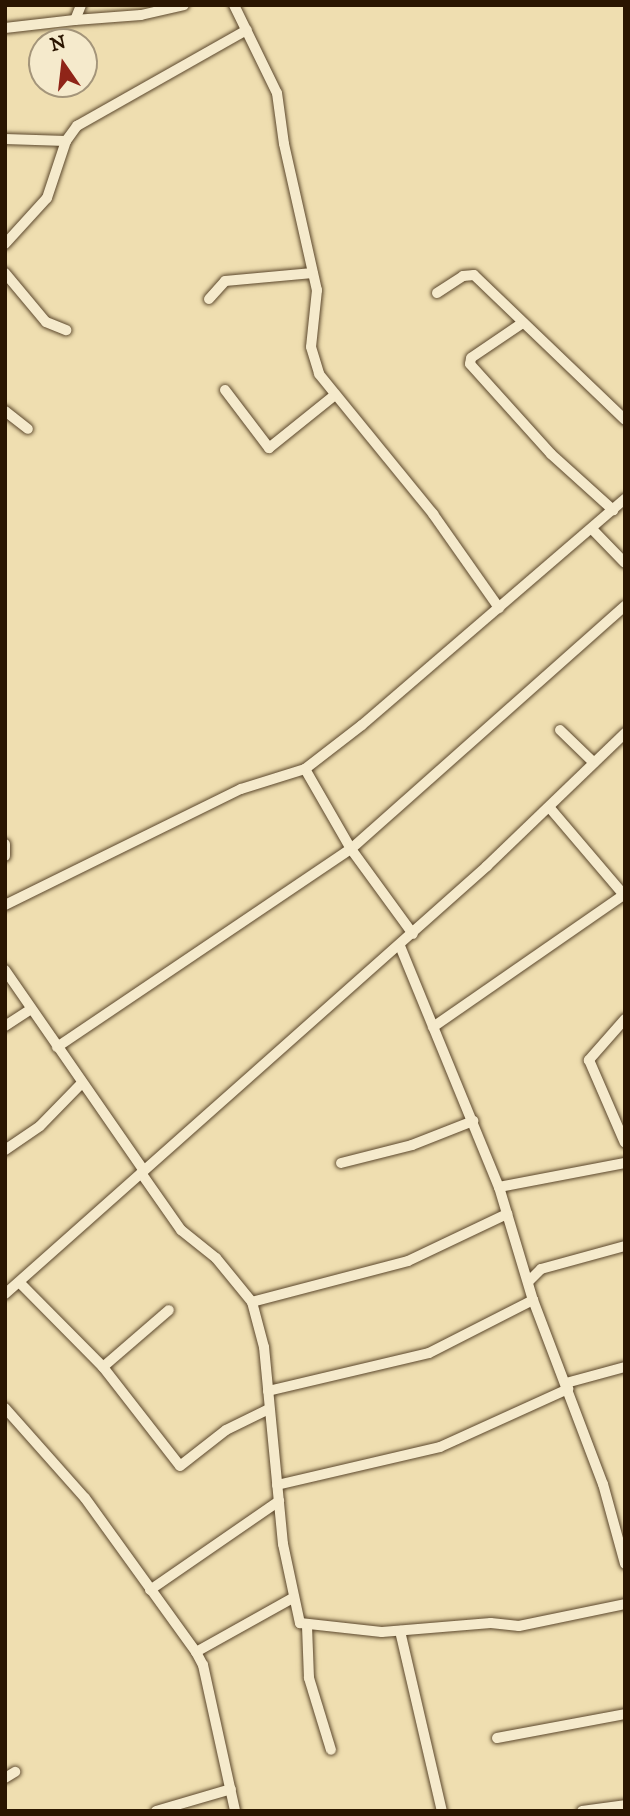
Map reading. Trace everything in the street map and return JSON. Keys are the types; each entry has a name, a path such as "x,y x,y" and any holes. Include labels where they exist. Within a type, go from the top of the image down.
{"street":[{"path":"75,20 81,5"},
{"path":"5,28 141,15 184,5"},
{"path":"234,5 277,93 317,290 311,327 313,358 335,395 433,514 499,608"},
{"path":"5,244 47,198 66,141 77,126 247,30"},
{"path":"5,139 66,141"},
{"path":"5,273 46,322 66,330"},
{"path":"209,299 225,281 313,273"},
{"path":"437,293 463,276 474,275 521,324 625,421"},
{"path":"521,324 471,358 470,364 551,454 613,510"},
{"path":"225,390 269,448 335,395"},
{"path":"5,411 28,429"},
{"path":"5,905 241,789 304,769 499,608 625,499"},
{"path":"592,529 625,563"},
{"path":"57,1047 351,849 625,606"},
{"path":"560,730 594,763"},
{"path":"5,1294 400,946 625,734"},
{"path":"304,769 351,849 413,934"},
{"path":"433,1027 624,897 549,807"},
{"path":"5,844 5,856"},
{"path":"400,946 499,1187 533,1300 567,1386 623,1545 625,1564"},
{"path":"5,970 181,1230 216,1258 252,1302 268,1391 267,1410 291,1599 300,1623 307,1626 400,1631 491,1623 519,1626 625,1604"},
{"path":"5,1026 31,1009"},
{"path":"625,1019 589,1060 625,1143"},
{"path":"5,1150 40,1126 82,1083"},
{"path":"341,1163 412,1145 473,1121"},
{"path":"499,1187 625,1163"},
{"path":"252,1302 408,1261 507,1214"},
{"path":"529,1281 541,1269 625,1246"},
{"path":"524,1264 541,1269"},
{"path":"20,1283 103,1367 180,1465 226,1430 267,1410"},
{"path":"268,1391 429,1353 533,1300"},
{"path":"103,1367 169,1310"},
{"path":"277,1485 440,1447 567,1386 625,1367"},
{"path":"5,1408 85,1498 203,1665 235,1811"},
{"path":"150,1590 279,1501"},
{"path":"195,1652 291,1599"},
{"path":"307,1626 309,1678 331,1751"},
{"path":"400,1631 442,1811"},
{"path":"497,1738 625,1714"},
{"path":"156,1811 231,1788"},
{"path":"582,1811 625,1805"}]}
